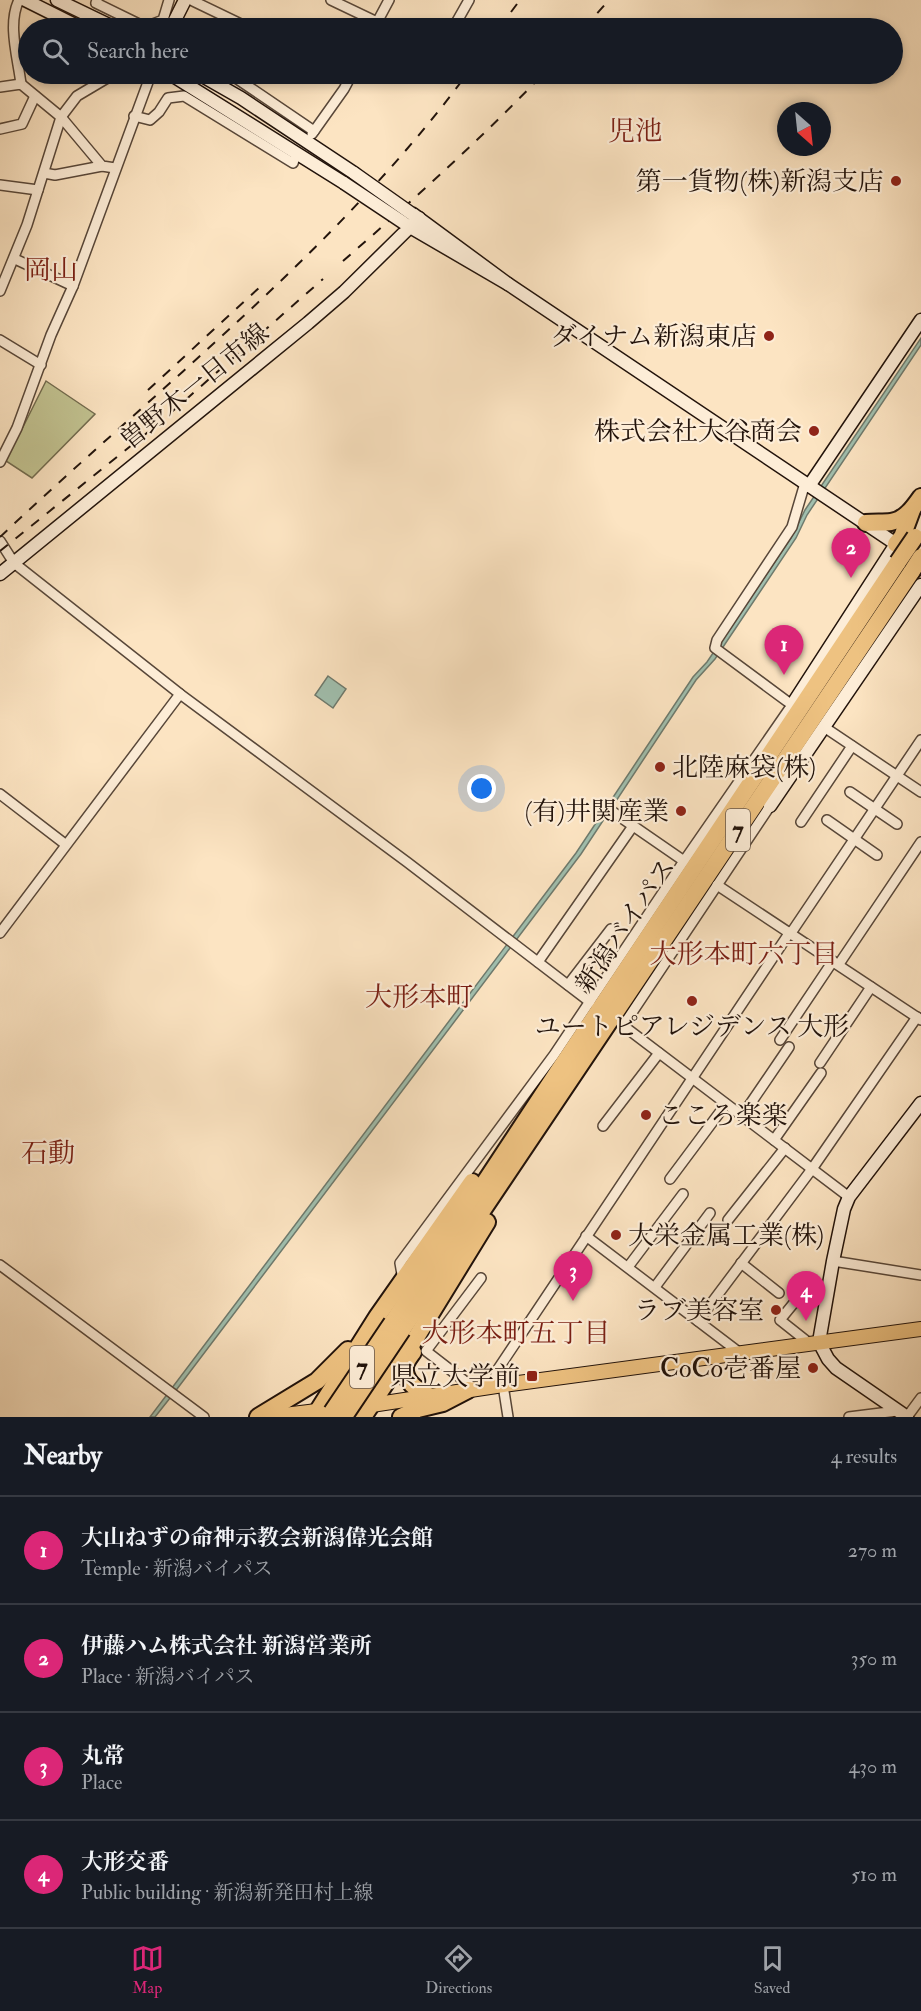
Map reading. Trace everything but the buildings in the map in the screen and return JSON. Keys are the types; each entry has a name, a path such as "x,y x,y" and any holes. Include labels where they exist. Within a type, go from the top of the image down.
{"highway":[{"path":"866,523 891,522 916,504"},
{"path":"896,544 902,537 916,504"},
{"name":"新潟バイパス","path":"390,1325 565,1089 915,567 918,532"},
{"name":"新潟バイパス","path":"330,1415 557,1072 915,567"},
{"path":"330,1415 390,1325 403,1280 499,1143 557,1072"},
{"path":"429,1396 415,1389 407,1378 405,1366 451,1282 565,1089"},
{"path":"366,1412 451,1282"},
{"path":"258,1417 318,1381 390,1325"},
{"path":"401,1417 472,1390"}],"main road":[{"path":"268,1417 366,1412 429,1396 921,1329"}],"street":[{"path":"18,57 14,21 15,9 19,0"},
{"path":"25,0 61,18"},
{"path":"57,0 94,18"},
{"path":"97,0 96,3 127,18"},
{"path":"164,18 169,0"},
{"path":"176,18 185,0"},
{"path":"191,0 228,18"},
{"path":"331,0 363,18"},
{"path":"380,18 389,0"},
{"path":"459,18 469,0"},
{"path":"0,87 21,84 61,117 102,166"},
{"path":"0,291 15,259 61,117 77,96 97,84"},
{"path":"0,462 17,428 73,286 147,84"},
{"path":"186,84 344,183 411,220 508,284 866,523 896,544 915,567 824,727 622,1025 849,1197"},
{"path":"216,84 354,173 411,220"},
{"path":"244,84 313,132 342,84"},
{"path":"0,129 22,124 35,96"},
{"path":"134,116 150,120 159,112 168,98 184,96 293,163 294,160"},
{"path":"44,173 56,175 102,166 116,168"},
{"path":"0,185 38,190"},
{"name":"曽野木一日市線","path":"0,574 308,324 344,292 411,220"},
{"path":"15,259 73,286"},
{"path":"792,705 718,650 717,639 792,527 807,485 921,320"},
{"path":"0,340 41,365"},
{"path":"0,541 14,563 180,694 590,1002"},
{"path":"403,1280 400,1263 520,1103 590,1002 792,705 896,544"},
{"path":"0,933 180,694"},
{"path":"824,727 921,792"},
{"path":"508,1417 496,1372 921,740"},
{"path":"801,822 852,746"},
{"path":"850,792 897,824"},
{"path":"0,794 65,844"},
{"path":"613,812 684,861"},
{"path":"827,820 877,855"},
{"path":"538,962 633,826"},
{"path":"780,1040 921,842"},
{"path":"698,1321 812,1169 919,1019 717,885"},
{"path":"568,985 611,929"},
{"path":"774,1140 872,987"},
{"path":"742,1116 789,1047"},
{"path":"603,1126 659,1053"},
{"path":"814,1343 844,1209 849,1197 921,1102"},
{"path":"670,1179 726,1104"},
{"path":"728,1220 785,1148"},
{"path":"628,1267 683,1194"},
{"path":"655,1287 710,1214"},
{"path":"586,1236 740,1353"},
{"path":"833,1261 921,1275"},
{"path":"741,1263 779,1293"},
{"path":"0,1265 204,1417"},
{"path":"472,1390 426,1351 481,1278"},
{"path":"802,1293 780,1320 814,1343 836,1368 902,1414"},
{"path":"849,1417 902,1414 921,1398"}],"green space":[{"path":"46,381 95,414 32,478 6,461"}],"shaded area":[{"path":"921,338 921,345 807,515 796,538 715,659 696,680 581,854 174,1393 155,1417 150,1417 576,853 693,677 707,662 791,538 805,510"},
{"path":"328,676 346,689 333,708 315,695"}],"railway":[{"path":"506,18 520,0"},
{"path":"593,18 609,0"},
{"path":"0,537 304,259 416,139 459,84"},
{"path":"343,261 445,170 533,84"},
{"path":"0,551 158,424 323,279"},
{"path":"148,390 261,286"}],"place":[{"name":"第一貨物(株)新潟支店","path":"896,181"},
{"name":"ダイナム新潟東店","path":"769,336"},
{"name":"株式会社大谷商会","path":"814,431"},
{"name":"伊藤ハム株式会社 新潟営業所","path":"851,578"},
{"name":"大山ねずの命神示教会新潟偉光会館","path":"784,675"},
{"name":"北陸麻袋(株)","path":"660,767"},
{"name":"(有)井関産業","path":"681,811"},
{"name":"ユートピアレジデンス 大形","path":"692,1001"},
{"name":"こころ楽楽","path":"646,1115"},
{"name":"大栄金属工業(株)","path":"616,1235"},
{"name":"丸常","path":"573,1301"},
{"name":"ラブ美容室","path":"776,1310"},
{"name":"大形交番","path":"806,1321"},
{"name":"CoCo壱番屋","path":"813,1368"},
{"name":"県立大学前","path":"532,1376"}],"district":[{"name":"児池","path":"635,131"},
{"name":"岡山","path":"51,270"},
{"name":"大形本町六丁目","path":"744,954"},
{"name":"大形本町","path":"419,997"},
{"name":"石動","path":"48,1153"},
{"name":"大形本町五丁目","path":"516,1333"}]}
